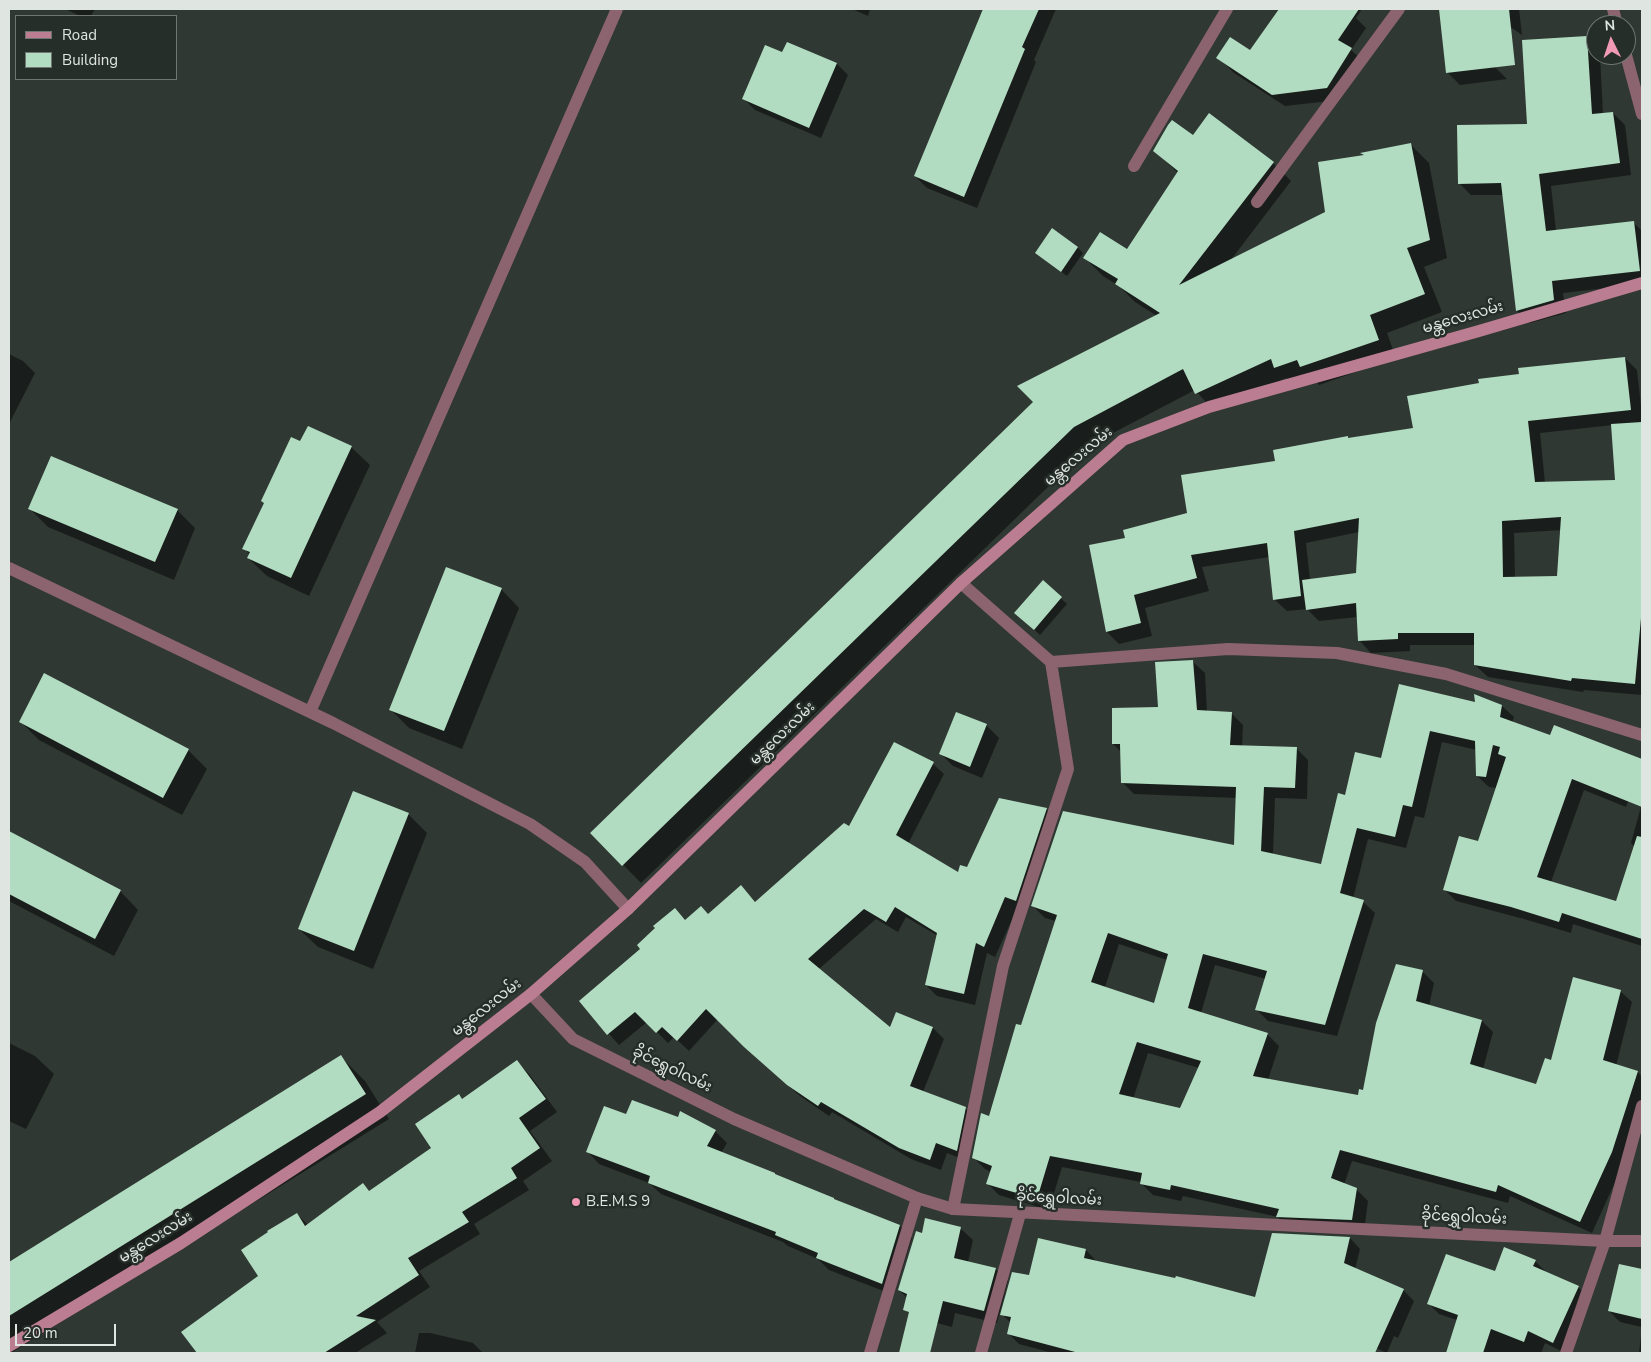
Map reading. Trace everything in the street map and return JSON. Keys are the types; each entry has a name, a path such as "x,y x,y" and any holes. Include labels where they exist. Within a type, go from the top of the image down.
{"main road":[{"name":"မန္တလေးလမ်း","path":"9,1346 181,1243 380,1112 531,994 628,909 961,583 1123,440 1209,407 1642,283"}],"street":[{"path":"310,712 617,9"},
{"path":"1134,166 1226,9"},
{"path":"1257,202 1399,9"},
{"path":"1629,65 1642,114"},
{"path":"9,568 310,712 530,824 584,862 628,909"},
{"path":"953,1209 1003,966 1068,769 1051,662 961,583"},
{"path":"1051,662 1228,650 1337,653 1446,674 1642,735"},
{"name":"ခိုင်ရွှေဝါလမ်း","path":"531,994 573,1038 734,1119 917,1198 953,1209 1020,1214 1605,1241 1642,1241"},
{"path":"1566,1353 1605,1241 1642,1106"},
{"path":"870,1353 917,1198"},
{"path":"981,1353 1020,1214"}],"building":[{"path":"983,9 1039,9 1022,47 1025,49 964,197 914,176"},
{"path":"1279,9 1359,9 1338,40 1352,48 1327,88 1272,95 1216,58 1230,37 1250,50"},
{"path":"1439,9 1509,9 1515,65 1446,73"},
{"path":"1586,36 1586,65 1589,65 1592,114 1613,112 1620,163 1539,174 1546,231 1634,221 1640,271 1552,281 1554,300 1516,311 1501,183 1458,184 1457,125 1527,124 1522,40"},
{"path":"787,42 837,63 809,128 742,99 765,45 782,52"},
{"path":"1209,113 1274,162 1179,285 1325,212 1318,162 1364,155 1360,153 1411,143 1430,240 1407,248 1425,294 1370,315 1379,340 1300,367 1297,360 1274,368 1271,359 1195,394 1183,369 1074,427 622,866 590,833 1033,402 1017,386 1160,313 1115,284 1118,279 1083,258 1100,232 1127,249 1178,171 1153,151 1168,125 1172,120 1193,135"},
{"path":"1052,228 1078,247 1061,272 1035,253"},
{"path":"1625,357 1631,410 1528,421 1535,482 1615,480 1611,424 1642,422 1642,607 1635,684 1572,678 1571,681 1474,665 1474,633 1398,633 1398,639 1358,641 1356,603 1306,610 1302,580 1356,573 1359,518 1294,531 1301,596 1273,600 1267,543 1191,555 1197,578 1134,595 1141,623 1106,632 1089,545 1125,538 1123,530 1187,513 1181,475 1275,461 1273,450 1348,436 1348,438 1413,428 1407,396 1479,383 1478,379 1519,374 1518,368","holes":["1561,517 1557,576 1503,577 1502,521"]},
{"path":"308,426 352,446 291,578 247,558 250,552 242,549 264,503 261,501 291,437 300,441"},
{"path":"51,456 178,509 155,562 28,509"},
{"path":"446,567 502,588 444,731 389,710"},
{"path":"1043,580 1062,597 1034,630 1014,613"},
{"path":"1193,660 1197,710 1232,712 1230,745 1297,747 1295,788 1264,787 1261,851 1321,864 1338,793 1345,795 1355,752 1381,758 1399,684 1475,702 1474,694 1502,705 1500,717 1550,735 1554,725 1642,759 1642,807 1572,779 1537,877 1616,901 1637,836 1642,837 1642,939 1562,913 1559,922 1511,907 1443,890 1459,836 1478,841 1506,757 1498,754 1500,747 1493,745 1486,777 1476,776 1475,741 1430,731 1412,807 1403,805 1395,837 1357,828 1340,893 1364,900 1325,1025 1255,1010 1267,971 1203,954 1188,1008 1268,1033 1253,1076 1358,1095 1359,1089 1363,1090 1376,1023 1396,964 1423,970 1416,1001 1482,1020 1470,1064 1536,1084 1545,1058 1551,1060 1573,977 1621,990 1603,1060 1638,1071 1612,1152 1580,1222 1498,1185 1496,1192 1340,1150 1331,1178 1357,1188 1352,1220 1276,1217 1279,1209 1171,1185 1170,1190 1140,1184 1142,1173 1050,1156 1037,1199 986,1184 992,1166 972,1158 981,1113 989,1116 1016,1024 1021,1025 1057,915 1031,906 1063,811 1234,845 1236,787 1121,783 1120,744 1112,744 1112,708 1158,707 1155,662","holes":["1108,933 1168,954 1154,1003 1091,982","1137,1042 1201,1061 1180,1108 1119,1094"]},
{"path":"44,673 189,749 163,798 19,722"},
{"path":"956,712 987,724 970,767 939,754"},
{"path":"894,742 934,762 896,835 958,872 960,865 967,867 999,798 1047,808 1016,901 1005,897 984,947 976,943 964,994 925,985 937,933 895,907 886,922 864,909 808,959 890,1027 896,1012 933,1027 910,1086 966,1107 957,1151 936,1143 930,1160 899,1148 821,1102 818,1106 787,1085 744,1047 706,1009 677,1041 662,1027 656,1033 635,1012 607,1035 579,1001 640,949 637,945 655,928 653,926 675,908 685,920 701,906 708,914 741,885 755,902 844,823 849,826"},
{"path":"353,791 409,813 354,951 298,929"},
{"path":"9,831 121,890 95,939 9,894"},
{"path":"341,1055 366,1094 9,1316 9,1262"},
{"path":"517,1060 546,1099 519,1118 540,1148 511,1168 517,1178 462,1212 469,1222 408,1258 419,1275 356,1316 376,1320 324,1353 197,1353 181,1332 258,1276 241,1250 267,1231 297,1213 305,1226 363,1183 369,1191 431,1148 415,1124 459,1094 462,1099"},
{"path":"632,1100 678,1117 680,1111 716,1130 707,1146 900,1225 882,1284 816,1258 818,1253 775,1235 776,1232 648,1183 650,1176 586,1152 604,1106 626,1114"},
{"path":"925,1218 961,1227 954,1258 996,1268 984,1311 943,1301 930,1353 899,1353 909,1312 903,1310 907,1294 898,1290 916,1231 922,1233"},
{"path":"1272,1233 1350,1237 1344,1263 1404,1289 1375,1353 1079,1353 1007,1334 1011,1317 1000,1315 1012,1272 1029,1275 1038,1238 1086,1249 1084,1258 1175,1278 1176,1276 1255,1297"},
{"path":"1504,1247 1536,1260 1533,1266 1579,1286 1553,1343 1528,1331 1524,1342 1491,1329 1483,1353 1446,1353 1458,1315 1427,1304 1446,1254 1495,1271"},
{"path":"1619,1264 1642,1269 1642,1319 1608,1311"}],"place":[{"name":"B.E.M.S 9","path":"576,1202"}]}
